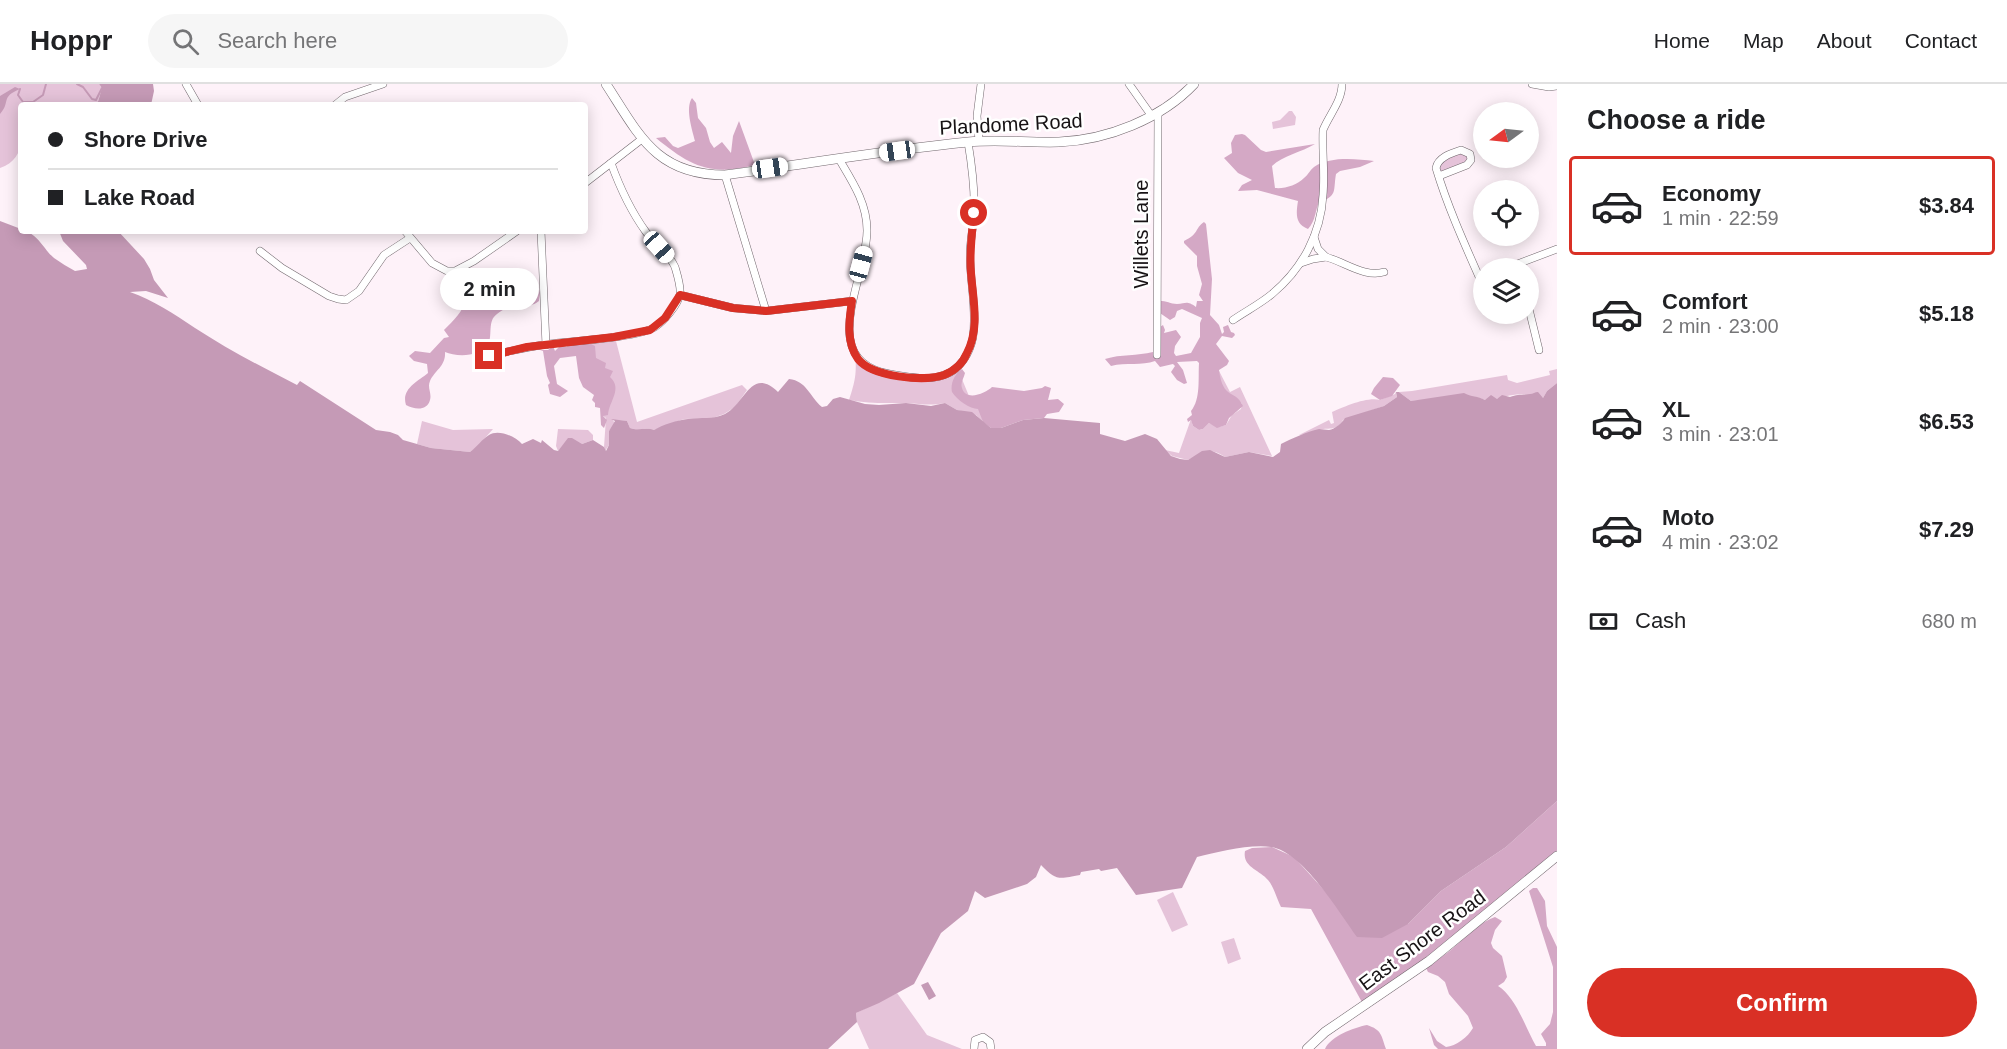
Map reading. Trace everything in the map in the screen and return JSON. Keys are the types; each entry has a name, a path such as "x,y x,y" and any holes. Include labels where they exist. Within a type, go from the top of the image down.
{"main road":[{"name":"Plandome Road","path":"606,84 642,139 660,155 678,166 698,173 725,175 968,142 1058,142 1084,139 1112,132 1154,113 1179,99 1194,84"},
{"name":"East Shore Road","path":"1307,1049 1326,1032 1429,961 1557,856"}],"street":[{"path":"186,84 196,102"},
{"path":"339,102 345,97 383,84"},
{"path":"979,141 978,105 981,84"},
{"path":"1129,84 1154,113"},
{"path":"1233,320 1272,294 1301,263 1314,237 1323,199 1323,130 1340,99 1342,84"},
{"path":"1532,84 1557,86"},
{"name":"Willets Lane","path":"1154,113 1157,355"},
{"path":"588,181 642,139"},
{"path":"839,159 860,197 867,229 866,245 849,321 851,343 858,358 869,368 878,372 934,378 947,374 962,361 972,344 975,321 970,253 974,189 968,142"},
{"path":"1439,176 1468,164 1471,160 1470,154 1460,150 1440,160 1436,166 1439,176 1473,263"},
{"path":"489,356 650,330 665,318 680,295 678,278 670,259 632,213 610,163"},
{"path":"725,175 766,311"},
{"path":"407,234 438,268 447,271 455,271 474,261 513,234"},
{"path":"541,234 546,345"},
{"path":"1314,237 1318,249 1326,257"},
{"path":"260,251 282,268 329,296 346,300 359,291 384,255 410,238"},
{"path":"1537,258 1557,249"},
{"path":"1301,263 1326,257 1344,262 1366,273 1383,272"},
{"path":"680,295 733,308 766,311 852,301"},
{"path":"1532,324 1539,350"},
{"path":"974,1049 975,1040 983,1037 990,1042 991,1049"}],"shaded area":[{"path":"0,84 99,84 102,88 98,102 18,102 18,152 16,157 0,168"},
{"path":"99,84 153,84 154,91 152,102 98,102 102,88"},
{"path":"15,87 20,89 8,97 0,114 0,96"},
{"path":"692,98 696,103 698,118 706,128 714,148 722,142 731,153 733,136 739,121 755,165 725,170 701,166 690,162 656,138 665,137 678,148 695,141 689,113"},
{"path":"1292,111 1296,117 1295,125 1273,129 1272,122 1280,120"},
{"path":"1242,134 1266,152 1315,144 1281,159 1272,166 1275,188 1294,185 1314,167 1328,161 1343,159 1374,161 1336,174 1332,195 1319,202 1308,229 1297,218 1298,201 1257,190 1238,191 1242,185 1252,180 1238,173 1224,158 1232,153 1231,143 1235,135"},
{"path":"1463,150 1471,161 1439,176 1437,164"},
{"path":"0,221 18,228 18,234 31,234 54,258 75,271 87,269 86,265 63,241 60,234 121,234 144,259 154,280 168,298 146,291 130,292 147,299 220,343 297,385 300,381 376,430 390,432 403,440 431,448 470,452 486,437 493,433 502,433 522,444 533,439 541,443 542,440 558,451 568,438 582,444 593,440 606,451 609,445 609,431 615,421 611,419 627,421 633,429 654,430 680,420 716,417 732,409 755,385 761,383 769,385 778,392 789,379 804,386 822,407 840,397 865,404 879,405 906,403 931,406 945,403 957,410 972,412 991,428 1001,428 1023,420 1044,418 1100,423 1100,434 1125,441 1145,434 1157,439 1171,456 1180,459 1188,460 1202,451 1210,450 1225,457 1249,452 1273,457 1280,452 1281,444 1314,430 1329,430 1338,426 1345,418 1384,406 1397,397 1396,392 1411,401 1464,393 1485,400 1491,395 1497,399 1502,395 1510,397 1538,392 1543,398 1547,391 1557,383 1557,801 1506,847 1441,891 1408,924 1382,938 1357,937 1319,884 1295,859 1283,851 1262,846 1197,857 1182,888 1136,895 1117,868 1081,872 1080,875 1058,878 1041,865 1036,877 1027,884 985,898 975,891 968,911 941,933 914,984 856,1013 857,1022 828,1049 0,1049"},
{"path":"1204,222 1212,279 1210,315 1219,325 1222,334 1223,327 1228,325 1235,335 1232,338 1222,336 1216,344 1229,361 1219,370 1221,380 1227,391 1243,406 1229,418 1226,425 1217,428 1209,423 1199,430 1193,426 1191,420 1188,422 1187,419 1192,415 1191,411 1198,394 1199,363 1197,361 1177,362 1183,370 1187,383 1184,384 1177,380 1171,372 1175,366 1173,364 1160,367 1155,361 1111,366 1105,359 1153,352 1160,327 1163,325 1164,333 1176,330 1181,337 1175,346 1176,356 1191,353 1200,337 1202,318 1182,309 1177,311 1175,317 1170,320 1154,306 1157,301 1160,301 1174,304 1188,303 1196,307 1197,301 1203,301 1199,295 1202,284 1197,256 1184,241 1192,236"},
{"path":"532,286 538,286 539,301 531,305 521,303 497,314 492,320 488,345 479,352 455,355 445,352 442,364 430,381 428,404 423,408 406,405 408,390 428,373 427,364 414,361 409,356 415,351 430,353 444,338 449,337 444,330 462,310 464,295 483,306 494,306 499,299"},
{"path":"616,341 637,422 742,385 747,390 735,407 713,418 684,419 654,430 633,429 627,421 613,420 615,424 609,431 609,445 605,451 606,418 603,416 589,344"},
{"path":"587,342 595,346 596,358 606,363 605,368 613,371 610,377 614,382 615,391 608,415 603,416 607,420 604,428 601,425 600,408 595,407 592,400 594,395 583,387 579,378 576,356 560,358 554,366 557,384 568,391 560,397 550,394 543,351 540,350 548,350 553,346 555,351 559,347"},
{"path":"855,353 869,368 934,378 957,367 971,401 978,401 983,422 976,415 957,410 945,403 871,403 849,400 855,377"},
{"path":"962,369 965,373 962,386 968,395 981,394 992,387 1024,391 1045,386 1051,388 1048,400 1058,399 1064,404 1059,412 1047,414 1044,418 1023,420 1001,428 991,428 983,422 978,409 964,403 952,392 954,379"},
{"path":"1218,369 1230,392 1240,387 1272,456 1249,452 1225,457 1210,451 1188,460 1172,456 1165,450 1179,453 1191,419 1193,426 1199,430 1209,423 1219,427 1226,425 1232,415 1241,409 1240,401 1223,387"},
{"path":"1557,369 1557,383 1547,391 1543,398 1520,394 1485,400 1471,397 1411,401 1399,392 1507,375 1508,380 1517,383 1550,375 1549,371"},
{"path":"1383,377 1393,378 1400,385 1392,396 1380,400 1371,394"},
{"path":"1396,392 1397,397 1384,406 1343,420 1335,428 1299,435 1329,420 1331,424 1334,423 1332,412 1362,401 1380,400"},
{"path":"422,421 453,430 493,429 470,452 431,448 417,444"},
{"path":"558,429 588,430 593,435 593,440 582,444 565,443 558,451 556,446"},
{"path":"1557,801 1557,856 1364,1006 1311,909 1281,907 1270,883 1249,865 1245,856 1245,851 1252,848 1272,847 1294,857 1324,890 1408,924 1441,891 1506,847"},
{"path":"1537,888 1545,901 1547,926 1557,947 1557,1049 1438,1049 1434,1045 1429,1028 1437,1041 1446,1047 1454,1045 1468,1035 1473,1028 1468,1016 1449,994 1445,982 1428,972 1426,968 1428,964 1446,954 1485,921 1495,917 1502,921 1495,930 1491,943 1502,956 1507,977 1498,986 1515,1005 1536,1046 1546,1046 1541,1034 1550,1024 1553,1012 1553,967 1529,891"},
{"path":"1173,892 1188,925 1172,932 1157,900"},
{"path":"1234,938 1241,959 1228,964 1221,942"},
{"path":"928,982 936,996 929,1000 921,985"},
{"path":"897,993 927,1035 962,1049 869,1049 857,1022 856,1013"},
{"path":"1367,1025 1378,1031 1386,1049 1325,1049 1337,1036"}],"waterway":[{"path":"20,89 18,95 23,102 33,102 43,95 46,84"},
{"path":"77,84 83,87 92,99 96,100 102,88"}],"route":[{"path":"489,356 527,347 614,337 650,330 665,318 680,295 733,308 766,311 852,301 849,321 851,343 862,363 878,372 934,378 947,374 957,367 972,344 975,321 970,253 974,213"}]}
